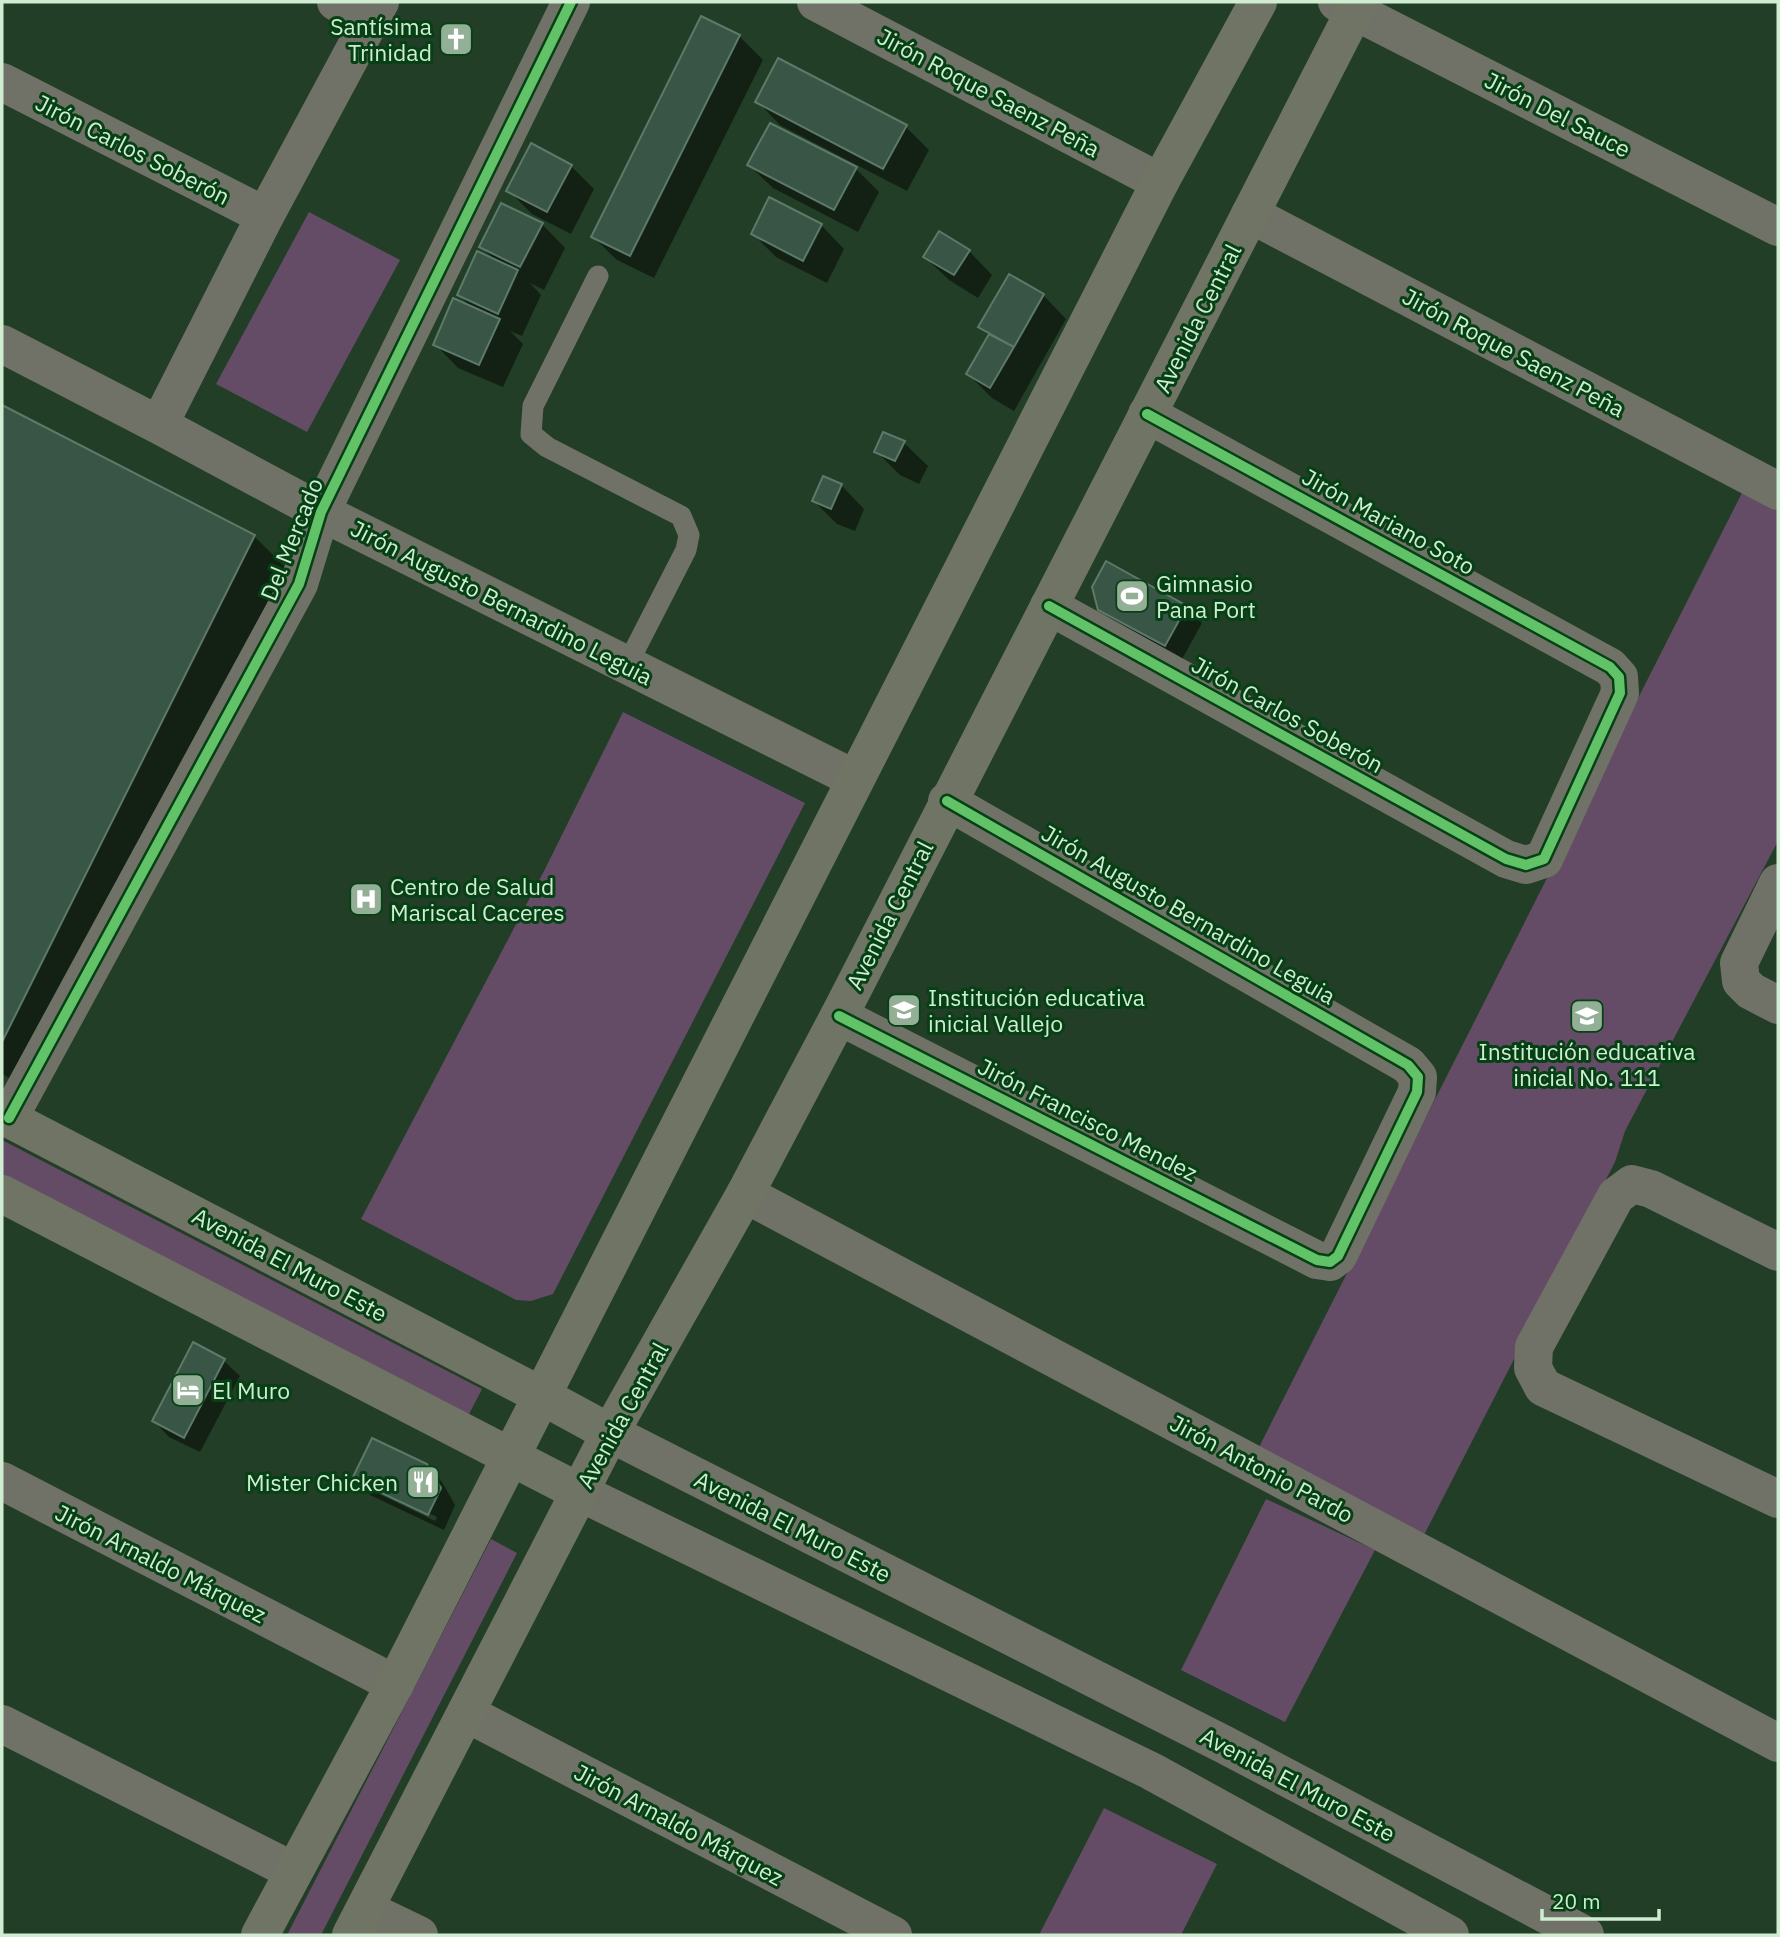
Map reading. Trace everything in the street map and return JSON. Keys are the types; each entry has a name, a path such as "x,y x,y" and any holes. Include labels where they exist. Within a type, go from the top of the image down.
{"main road":[{"path":"260,1935 395,1684 1160,182 1258,2"},
{"name":"Avenida Central","path":"358,1922 610,1433 745,1194 839,1016 1250,214 1350,5"},
{"name":"Avenida El Muro Este","path":"5,1117 610,1433"},
{"path":"2,1194 579,1492"}],"street":[{"path":"159,425 265,216 375,10 336,2"},
{"name":"Del Mercado","path":"5,1117 299,584 321,512 571,2"},
{"name":"Jirón Roque Saenz Peña","path":"816,2 1160,182"},
{"name":"Jirón Del Sauce","path":"1350,5 1778,227"},
{"name":"Jirón Carlos Soberón","path":"2,82 265,216"},
{"name":"Jirón Roque Saenz Peña","path":"1250,214 1778,491"},
{"name":"Jirón Augusto Bernardino Leguia","path":"2,344 321,512 855,779"},
{"name":"Jirón Mariano Soto","path":"1147,414 1610,667 1619,677 1620,693 1544,859 1526,866 1506,859"},
{"name":"Jirón Carlos Soberón","path":"1049,606 1506,859"},
{"name":"Jirón Augusto Bernardino Leguia","path":"947,801 1408,1065 1418,1077 1417,1092 1338,1256 1330,1262 1317,1261"},
{"path":"1778,883 1739,963 1741,981 1751,991 1778,1005"},
{"name":"Jirón Francisco Mendez","path":"839,1016 1317,1261"},
{"path":"1778,1252 1651,1189 1632,1184 1616,1196 1534,1347 1533,1368 1543,1387 1778,1499"},
{"name":"Jirón Antonio Pardo","path":"745,1194 1778,1742"},
{"name":"Avenida El Muro Este","path":"610,1433 1205,1735 1585,1935"},
{"name":"Jirón Arnaldo Márquez","path":"2,1481 395,1684"},
{"path":"579,1492 1126,1759 1450,1935"},
{"name":"Jirón Arnaldo Márquez","path":"466,1713 893,1935"},
{"path":"2,1724 293,1871"},
{"path":"1177,1786 1205,1735"},
{"path":"358,1922 419,1935"}],"lane":[{"path":"598,276 533,406 531,434 547,447 681,516 689,535 686,550 627,665"}],"shaded area":[{"path":"309,212 400,260 307,432 216,384"},
{"path":"1745,487 1778,505 1778,841 1625,1131 1615,1162 1423,1537 1256,1453"},
{"path":"623,712 805,803 553,1294 531,1301 516,1300 361,1219 544,871"},
{"path":"2,1140 482,1389 467,1418 2,1177"},
{"path":"1266,1499 1375,1550 1285,1722 1181,1670"},
{"path":"491,1539 517,1553 321,1935 287,1935"},
{"path":"1104,1808 1217,1864 1181,1935 1039,1935"}],"building":[{"path":"701,16 740,35 630,256 591,237"},
{"path":"778,58 907,125 883,169 755,102"},
{"path":"770,123 857,167 834,210 747,165"},
{"path":"531,143 572,165 547,212 506,191"},
{"path":"769,197 822,224 803,261 751,234"},
{"path":"501,203 543,223 520,267 479,247"},
{"path":"939,231 970,250 954,275 923,257"},
{"path":"477,251 518,270 498,314 457,295"},
{"path":"1009,274 1044,294 1014,347 978,327"},
{"path":"453,298 500,319 479,365 433,345"},
{"path":"989,334 1014,347 990,388 966,374"},
{"path":"2,405 255,535 2,1042"},
{"path":"883,432 905,441 895,461 874,452"},
{"path":"823,476 842,484 831,509 812,501"},
{"name":"Gimnasio Pana Port","path":"1106,561 1187,606 1165,646 1098,610 1092,587"},
{"name":"El Muro","path":"193,1342 225,1359 184,1438 152,1421"},
{"path":"372,1438 427,1464 441,1488 428,1515 352,1479"}],"cycle path":[{"path":"9,1118 299,584 321,512 571,2"},
{"path":"1049,606 1506,859 1526,865 1544,859 1620,693 1619,677 1610,667 1147,414"},
{"path":"839,1016 1317,1260 1330,1262 1338,1256 1417,1092 1418,1077 1408,1065 947,801"}],"place":[{"name":"Santísima Trinidad","path":"456,39"},
{"name":"Gimnasio Pana Port","path":"1132,596"},
{"name":"Centro de Salud Mariscal Caceres","path":"366,899"},
{"name":"Institución educativa inicial Vallejo","path":"904,1010"},
{"name":"Institución educativa inicial No. 111","path":"1587,1016"},
{"name":"El Muro","path":"188,1390"},
{"name":"Mister Chicken","path":"423,1482"}]}
